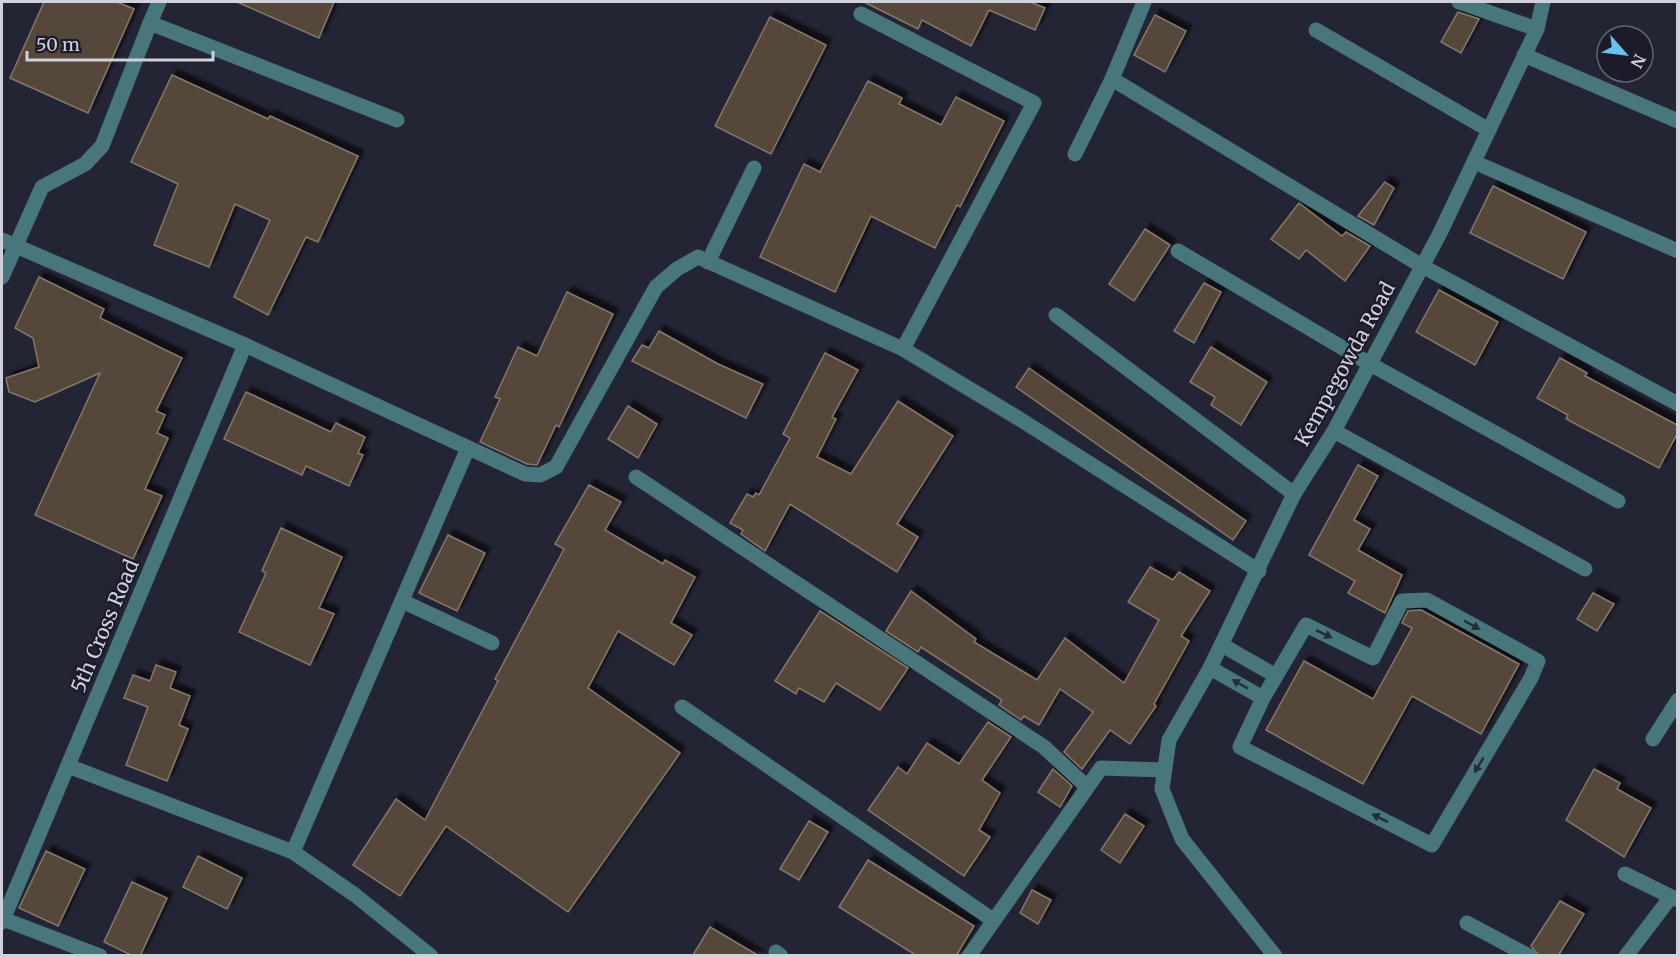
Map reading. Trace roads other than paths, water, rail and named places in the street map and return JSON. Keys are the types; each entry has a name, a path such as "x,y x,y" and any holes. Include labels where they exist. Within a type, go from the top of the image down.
{"street":[{"path":"2,277 8,243 42,187 85,164 102,146 159,2"},
{"path":"1075,154 1112,79 1144,2"},
{"path":"1459,2 1537,29"},
{"name":"Kempegowda Road","path":"1164,770 1168,740 1222,645 1294,494 1334,431 1422,266 1537,29 1543,2"},
{"path":"861,14 1034,103 903,349"},
{"path":"150,23 397,120"},
{"path":"1316,30 1489,130"},
{"path":"1524,55 1677,122"},
{"path":"1112,79 1422,266 1677,404"},
{"path":"1474,162 1677,251"},
{"path":"708,262 754,168"},
{"path":"8,243 245,345 525,474 540,475 556,467 656,287 677,269 698,257 903,349 1018,418 1259,571"},
{"path":"1178,251 1370,364 1618,501"},
{"path":"1056,315 1294,494"},
{"name":"5th Cross Road","path":"2,921 245,345"},
{"path":"1334,431 1585,569"},
{"path":"293,852 468,448"},
{"path":"636,477 1044,747 1087,787"},
{"path":"1427,600 1538,661 1531,678 1432,845 1240,747 1276,676 1306,625 1373,658 1402,601 1427,600"},
{"path":"402,601 492,643"},
{"path":"1222,645 1276,676"},
{"path":"1210,668 1263,698"},
{"path":"1653,739 1677,700"},
{"path":"682,707 993,920"},
{"path":"68,766 293,852 355,895 432,956"},
{"path":"969,956 1101,768 1164,770 1162,789 1182,839 1275,956"},
{"path":"1625,874 1674,899 1626,956"},
{"path":"2,921 100,956"},
{"path":"1467,923 1529,956"}]}
